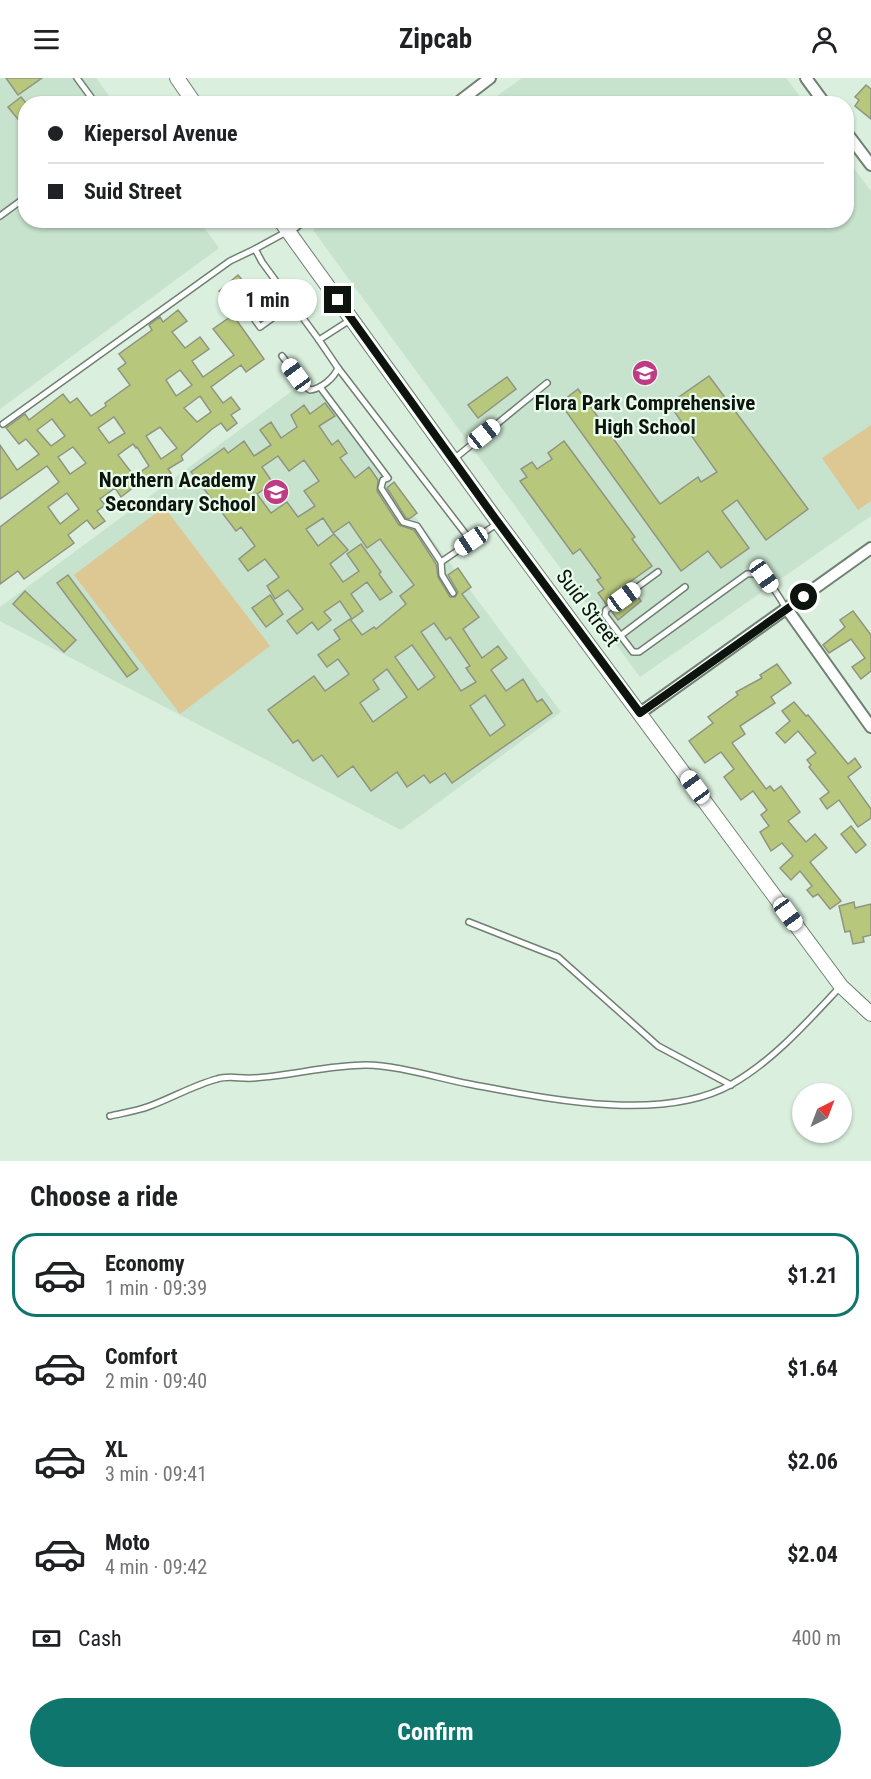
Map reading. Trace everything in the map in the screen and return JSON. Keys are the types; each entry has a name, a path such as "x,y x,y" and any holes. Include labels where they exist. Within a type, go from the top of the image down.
{"street":[{"path":"177,78 189,96"},
{"path":"466,96 490,78"},
{"path":"806,78 819,96"},
{"path":"854,143 871,165"},
{"name":"Suid Street","path":"285,228 498,523 842,986 871,1014"},
{"path":"640,713 871,548"},
{"path":"787,609 871,727"}],"lane":[{"path":"77,78 90,96"},
{"path":"0,216 18,202"},
{"path":"3,424 230,261 255,249 281,228"},
{"path":"255,249 338,368 471,541"},
{"path":"236,293 260,327 292,304"},
{"path":"319,340 351,319"},
{"path":"282,356 310,390 320,387 336,374 338,368"},
{"path":"452,460 547,383"},
{"path":"320,387 388,478 383,480 381,488 404,522 417,526 441,562 442,575 453,593"},
{"path":"441,562 498,523"},
{"path":"658,572 606,610 604,615 633,652 639,652 747,574 756,573 764,576 787,609"},
{"path":"620,636 686,587"},
{"path":"469,921 558,957 658,1046 731,1085"},
{"path":"110,1116 148,1107 227,1076 252,1078 365,1065 387,1066 425,1076 544,1098 627,1105 669,1104 690,1100 731,1085 774,1054 842,986"}],"shaded area":[{"path":"0,78 96,78 109,96 18,96 18,228 204,228 219,248 0,409"},
{"path":"522,78 786,78 800,96 497,96"},
{"name":"Flora Park Comprehensive High School","path":"854,169 871,191 871,516 640,677 313,230 316,228 854,228"},
{"name":"Northern Academy Secondary School","path":"311,377 561,712 401,830 0,621 0,607"},
{"path":"871,425 871,501 858,510 822,458"},
{"path":"164,507 270,646 180,714 74,575"}],"building":[{"path":"6,78 42,78 18,95"},
{"path":"866,85 871,89 871,119 855,106 859,100 855,97"},
{"path":"18,99 18,119 8,107"},
{"path":"238,275 249,288 242,293 239,289 234,289 231,293 233,298 228,302 219,291"},
{"path":"178,310 187,321 172,332 185,348 200,337 209,349 192,361 203,377 234,355 213,329 233,315 264,359 246,372 241,365 211,387 223,403 231,397 240,409 231,415 237,423 227,431 221,423 212,429 181,456 183,460 168,469 171,473 159,481 156,477 141,487 138,484 121,497 115,488 100,499 105,505 97,511 105,521 94,529 87,520 68,535 74,543 24,579 18,571 0,584 0,527 59,482 47,466 0,499 0,445 17,470 39,454 26,439 19,444 6,428 25,414 29,420 63,394 70,403 77,398 91,416 106,406 105,403 130,385 118,369 126,363 119,354 152,330 149,325 160,317 163,322","holes":["180,370 192,385 176,396 166,380","200,396 211,412 197,422 184,408","114,417 125,433 109,443 98,428","52,419 65,436 51,446 37,430","160,427 177,448 161,459 146,436","133,444 149,466 134,476 118,455","73,447 86,463 70,474 58,457","67,493 79,509 60,524 48,507"]},
{"path":"709,376 808,509 766,540 737,500 722,511 749,548 721,568 708,551 681,571 560,403 578,389 660,504 698,477 701,482 717,472 669,404"},
{"path":"507,377 516,389 478,418 468,405"},
{"path":"325,403 335,416 319,426 332,445 338,440 347,453 340,458 355,478 369,467 378,480 377,491 399,525 414,530 436,564 438,577 450,597 455,597 458,592 448,575 458,568 471,587 462,594 479,617 463,629 482,658 498,646 507,658 491,670 506,691 523,679 537,702 542,699 552,713 452,783 445,773 430,783 424,775 407,787 397,772 371,791 353,766 338,777 322,755 313,761 298,740 293,743 268,710 314,676 325,691 349,674 338,659 327,667 318,655 340,639 334,630 350,619 362,635 374,627 376,629 406,604 400,596 414,585 380,539 367,548 349,522 333,533 323,518 306,529 318,546 334,534 348,550 330,564 343,582 359,571 347,554 361,544 392,592 380,600 367,582 351,594 363,611 352,619 340,601 324,612 331,620 318,630 312,622 297,634 287,621 303,609 288,590 275,599 267,586 279,577 265,559 248,571 239,559 255,546 241,527 236,531 191,472 224,448 228,453 244,441 254,456 271,445 260,430 271,422 281,438 297,427 291,415 304,405 310,414","holes":["278,456 289,471 304,460 319,481 304,491 315,506 298,517 287,502 271,513 257,494 273,483 262,467","434,623 446,640 450,637 470,666 466,668 476,682 461,691 421,632","412,645 435,677 418,690 395,657","387,669 407,697 373,722 360,703 379,689 373,680","485,695 505,725 490,736 470,706"]},
{"path":"564,441 635,537 632,539 652,566 627,584 630,587 606,604 598,593 604,589 597,580 601,578 580,549 573,554 520,481 527,477 521,469 532,462 537,469 552,459 548,453"},
{"path":"394,482 417,513 409,519 406,518 387,488"},
{"path":"68,575 138,669 127,677 57,583"},
{"path":"25,591 76,640 64,652 13,604"},
{"path":"636,594 641,601 618,620 612,612"},
{"path":"270,595 283,614 266,627 252,608"},
{"path":"853,611 871,635 871,671 861,679 852,667 865,658 851,639 829,653 823,645 845,627 840,620"},
{"path":"777,664 791,683 771,697 775,703 740,726 745,734 732,743 766,789 770,786 774,791 781,786 800,812 788,821 806,842 815,834 827,848 810,862 841,901 830,909 818,894 813,897 807,890 812,886 800,871 791,880 780,868 793,856 782,843 771,851 760,832 769,826 761,815 767,810 753,791 741,800 724,777 734,769 721,752 705,763 689,741 713,723 708,717 738,695 736,692 762,678 760,675"},
{"path":"794,702 806,716 808,715 848,764 855,758 861,767 848,777 871,809 871,818 858,827 839,800 827,809 820,799 829,792 809,767 811,765 807,760 816,753 798,731 785,743 776,733 790,721 782,711"},
{"path":"851,826 866,845 856,853 841,834"},
{"path":"854,902 855,908 871,904 871,935 863,937 864,942 853,944 850,931 845,932 839,906"}],"place":[{"name":"Flora Park Comprehensive High School","path":"645,373"},
{"name":"Northern Academy Secondary School","path":"276,492"}],"route":[{"path":"338,300 492,514 640,713 804,597"}]}
